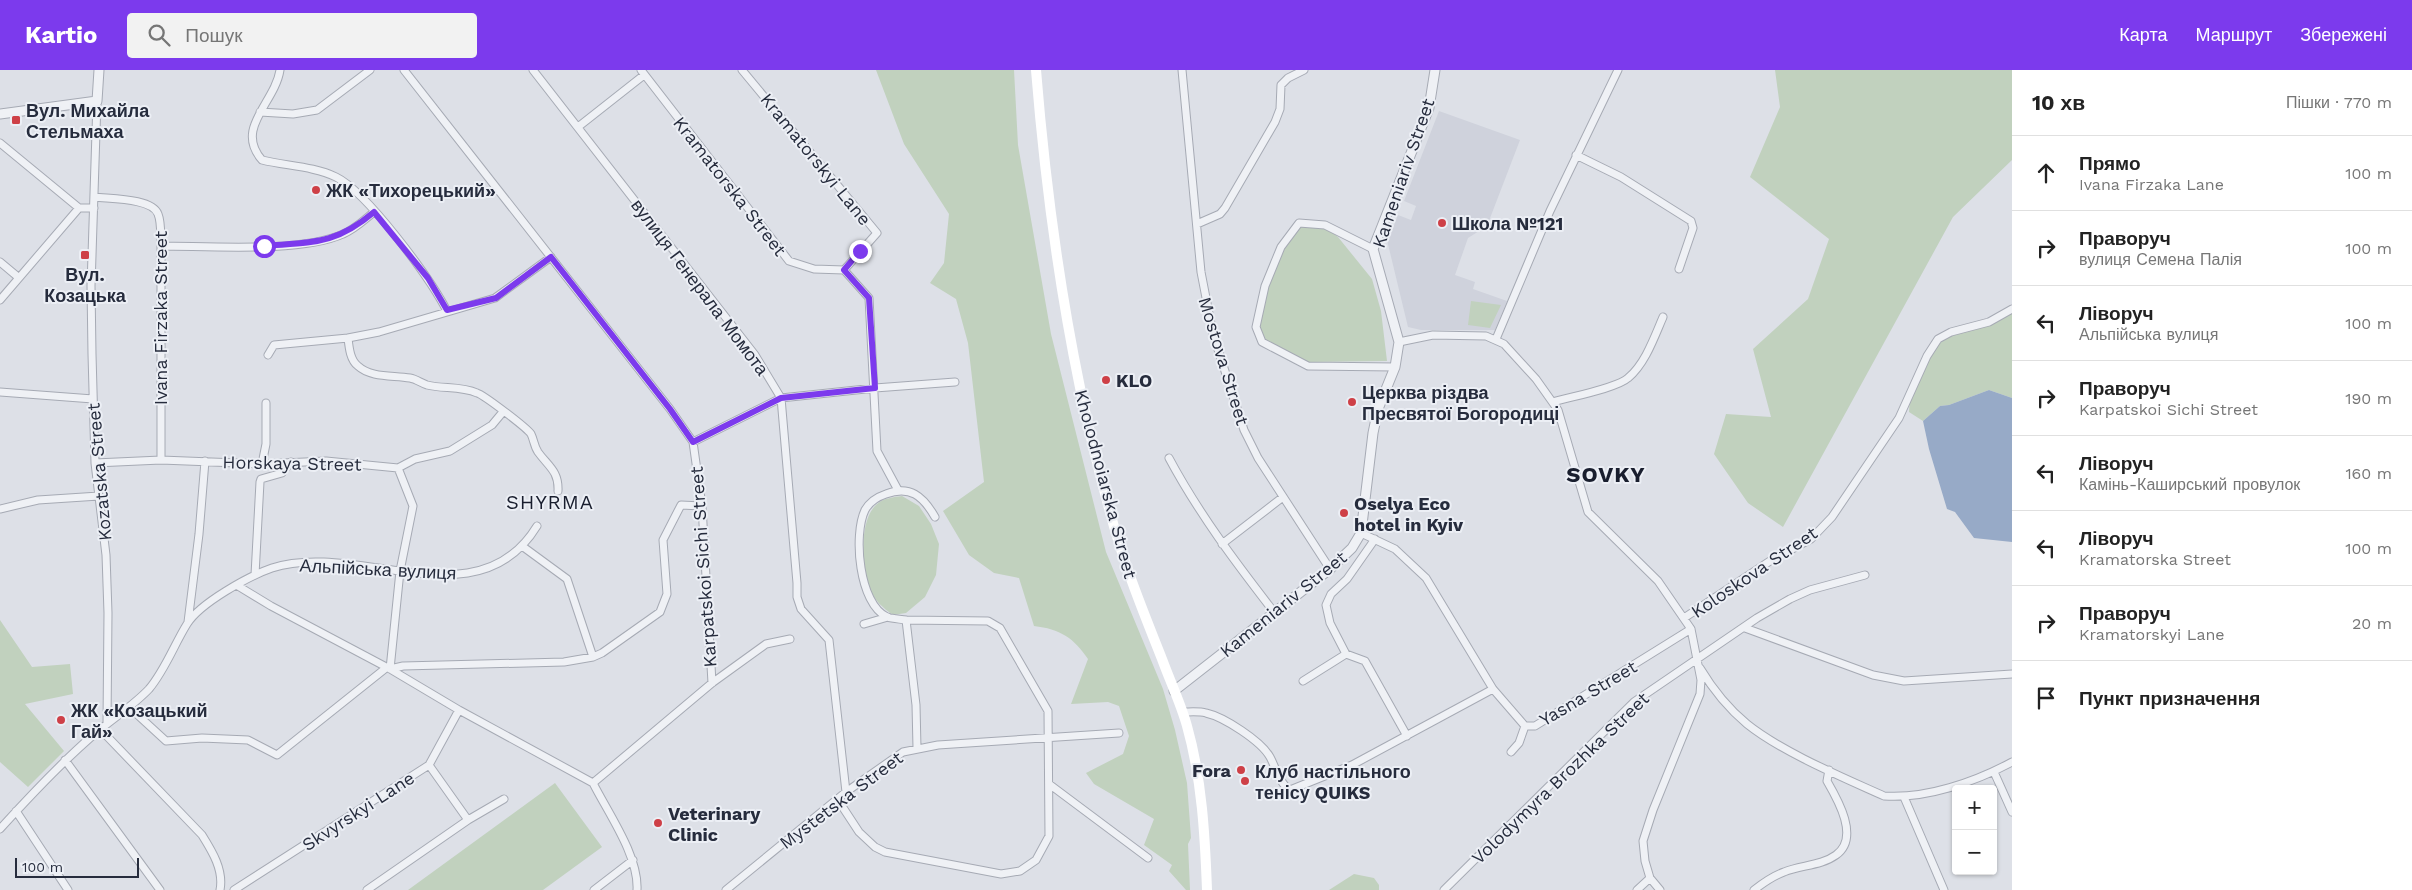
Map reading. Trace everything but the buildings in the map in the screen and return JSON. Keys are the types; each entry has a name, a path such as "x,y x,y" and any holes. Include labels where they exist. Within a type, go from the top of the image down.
{"main road":[{"name":"Kholodnoiarska Street","path":"1036,70 1049,209 1081,395 1110,514 1130,578 1183,712 1198,774 1206,853 1207,890"}],"street":[{"name":"Kozatska Street","path":"99,70 91,286 95,463 106,555 108,613 107,723"},
{"path":"280,70 279,81 250,132 252,145 262,160 321,171 337,177 362,196 428,278 447,310"},
{"path":"260,112 293,114 317,110 370,70"},
{"name":"Karpatskoi Sichi Street","path":"404,70 670,409 693,442 702,506 712,683"},
{"name":"вулиця Генерала Момота","path":"532,70 755,355 781,398 798,583 797,597 801,609 829,640 846,792"},
{"name":"Kramatorskyi Lane","path":"742,70 876,233 844,270"},
{"name":"Mostova Street","path":"1182,70 1204,297 1213,334 1232,397 1255,451 1330,569"},
{"path":"1197,224 1220,214 1225,208 1275,122 1280,108 1281,85 1288,78 1304,70"},
{"name":"Kameniariv Street","path":"1174,690 1330,569 1352,548 1361,533 1378,409 1395,367 1399,342 1373,249 1428,108 1435,70"},
{"path":"1496,339 1576,155 1618,70"},
{"path":"578,127 642,72"},
{"name":"Kramatorska Street","path":"642,72 789,261 814,269 844,270"},
{"path":"0,114 98,101"},
{"path":"0,143 79,208 94,208"},
{"path":"1576,155 1621,177 1691,222 1694,228 1679,269"},
{"name":"Ivana Firzaka Street","path":"94,197 128,200 155,208 160,222 161,460"},
{"path":"0,300 79,208"},
{"path":"161,246 264,246 329,239 357,226 374,212"},
{"path":"1373,249 1325,224 1299,223 1280,247 1265,286 1256,327 1262,342 1308,366 1395,367"},
{"path":"268,355 274,345 348,338 379,332 447,310 496,298 551,257"},
{"path":"0,262 18,277"},
{"path":"844,270 869,298 877,452 898,490"},
{"name":"Koloskova Street","path":"1684,618 1770,562 1811,539 1832,517 1899,418 1927,356 1938,339 1951,332 1989,322 2012,309"},
{"path":"1553,402 1626,380 1636,370 1652,344 1663,317"},
{"path":"1399,342 1433,335 1468,334 1496,339 1504,344 1536,379 1558,410 1588,512 1658,581 1691,629 1701,680 1700,694 1653,810 1643,841 1645,861 1650,878 1660,890"},
{"path":"348,338 353,360 363,370 411,378 428,385 474,392 483,396 502,413 525,427 532,436 534,447 557,475 558,491"},
{"path":"693,442 781,398 956,382"},
{"path":"0,392 93,399"},
{"path":"262,464 266,444 266,403"},
{"path":"388,669 400,571 413,506 398,468 415,459 450,451 492,424 502,413"},
{"path":"1169,458 1190,497 1222,544 1274,612"},
{"name":"Horskaya Street","path":"95,463 161,460 262,464 326,461 398,468"},
{"name":"Альпійська вулиця","path":"188,622 199,534 205,461"},
{"path":"255,575 260,482 261,479 282,473 291,462"},
{"path":"888,617 871,602 864,582 860,529 865,510 878,497 898,490 912,491 921,497 935,517"},
{"path":"0,510 38,500 99,496"},
{"path":"1222,544 1283,497"},
{"path":"128,707 166,741 202,738 248,740 277,754 388,669 403,666 564,662 593,657 660,612 666,594 663,540 681,505 702,506"},
{"name":"Альпійська вулиця","path":"107,723 149,688 188,622 201,607 255,575 290,564 310,562 464,575 478,572 512,555 522,546 537,526"},
{"name":"Yasna Street","path":"1361,533 1395,548 1426,578 1493,689 1525,726 1535,726 1691,629"},
{"path":"1375,539 1347,579 1331,594 1326,605 1330,623 1346,654 1366,661 1407,736"},
{"path":"522,546 568,579 593,657"},
{"name":"Volodymyra Brozhka Street","path":"1444,890 1634,702 1757,618 1810,590 1865,575"},
{"path":"238,586 593,783 633,860 638,880 637,890"},
{"path":"838,800 859,832 880,850 897,856 1001,874 1020,871 1036,860 1049,836 1050,739 1048,711 1000,628 988,621 906,620 888,617 864,624"},
{"path":"906,620 916,705 917,748"},
{"path":"1745,628 1873,675 1904,681 2012,674"},
{"name":"Karpatskoi Sichi Street","path":"593,783 712,683 766,644 790,639"},
{"path":"1303,681 1346,654"},
{"path":"1696,661 1708,681 1746,723 1772,740 1884,796 1904,797 1994,772 2012,762"},
{"path":"1183,712 1210,714 1261,745 1269,755 1283,783 1290,790 1352,765 1493,689"},
{"name":"Skvyrskyi Lane","path":"234,890 429,765 459,710"},
{"path":"0,829 65,760 107,723"},
{"path":"1511,752 1519,743 1525,726"},
{"path":"100,729 202,835 212,851 219,870 220,890"},
{"name":"Mystetska Street","path":"726,890 846,792 890,759 903,752 917,748 1120,733"},
{"path":"65,760 160,890"},
{"path":"429,765 468,820"},
{"path":"1754,890 1784,871 1836,856 1843,847 1846,829 1842,810 1827,781 1830,770"},
{"path":"1994,772 2012,812"},
{"path":"1049,784 1148,858"},
{"path":"1904,797 1944,890"},
{"path":"366,890 468,820 504,799"},
{"path":"16,811 68,890"},
{"path":"594,890 633,860"},
{"path":"1636,890 1650,878"}],"shaded area":[{"name":"Школа №121","path":"1439,111 1520,140 1487,226 1468,238 1455,275 1475,282 1473,289 1507,301 1495,330 1421,330 1408,327 1386,236 1391,233 1398,215 1411,220 1416,206 1404,201"}],"green space":[{"path":"876,70 1014,70 1018,145 1051,334 1106,552 1163,689 1187,783 1191,838 1188,844 1190,890 1186,890 1169,871 1172,865 1144,845 1154,819 1094,784 1086,773 1123,754 1129,736 1119,706 1108,702 1071,704 1088,659 1077,645 1066,636 1051,629 1034,626 1019,578 994,573 969,555 943,511 984,482 968,343 956,299 930,283 944,263 949,214 904,144"},
{"path":"1775,70 2012,70 2012,160 1953,217 1783,527 1748,503 1714,454 1726,414 1771,417 1753,349 1808,299 1829,239 1750,177 1780,107"},
{"path":"1299,225 1325,227 1338,237 1372,279 1381,311 1387,361 1308,362 1264,339 1258,328 1268,286 1283,250"},
{"path":"1471,301 1501,305 1490,328 1468,325"},
{"path":"2012,309 2012,398 1989,390 1949,405 1940,406 1923,421 1909,412 1910,394 1938,339 1989,322"},
{"path":"902,496 919,506 931,524 939,544 936,575 925,597 906,613 893,615 880,604 870,589 865,570 863,545 864,533 871,511 883,500"},
{"path":"0,620 32,667 70,664 73,694 25,704 64,751 28,787 0,762"},
{"path":"555,783 602,847 543,890 408,890"},
{"path":"1354,874 1374,878 1379,885 1379,890 1329,890"}],"water":[{"path":"1989,390 2012,398 2012,542 1974,538 1955,512 1947,509 1929,449 1923,421 1940,406 1949,405"}],"place":[{"name":"Вул. Михайла Стельмаха","path":"16,120"},
{"name":"ЖК «Тихорецький»","path":"316,190"},
{"name":"Школа №121","path":"1442,223"},
{"name":"Вул. Козацька","path":"85,255"},
{"name":"KLO","path":"1106,380"},
{"name":"Церква різдва Пресвятої Богородиці","path":"1352,402"},
{"name":"Oselya Eco hotel in Kyiv","path":"1344,513"},
{"name":"ЖК «Козацький Гай»","path":"61,720"},
{"name":"Fora","path":"1241,770"},
{"name":"Клуб настільного тенісу QUIKS","path":"1245,781"},
{"name":"Veterinary Clinic","path":"658,823"}],"district":[{"name":"SOVKY","path":"1606,474"},
{"name":"SHYRMA","path":"550,502"}],"route":[{"path":"264,246 329,239 344,234 374,212 428,278 447,310 496,298 551,257 670,409 693,442 781,398 875,388 869,298 844,270 860,251"}]}
